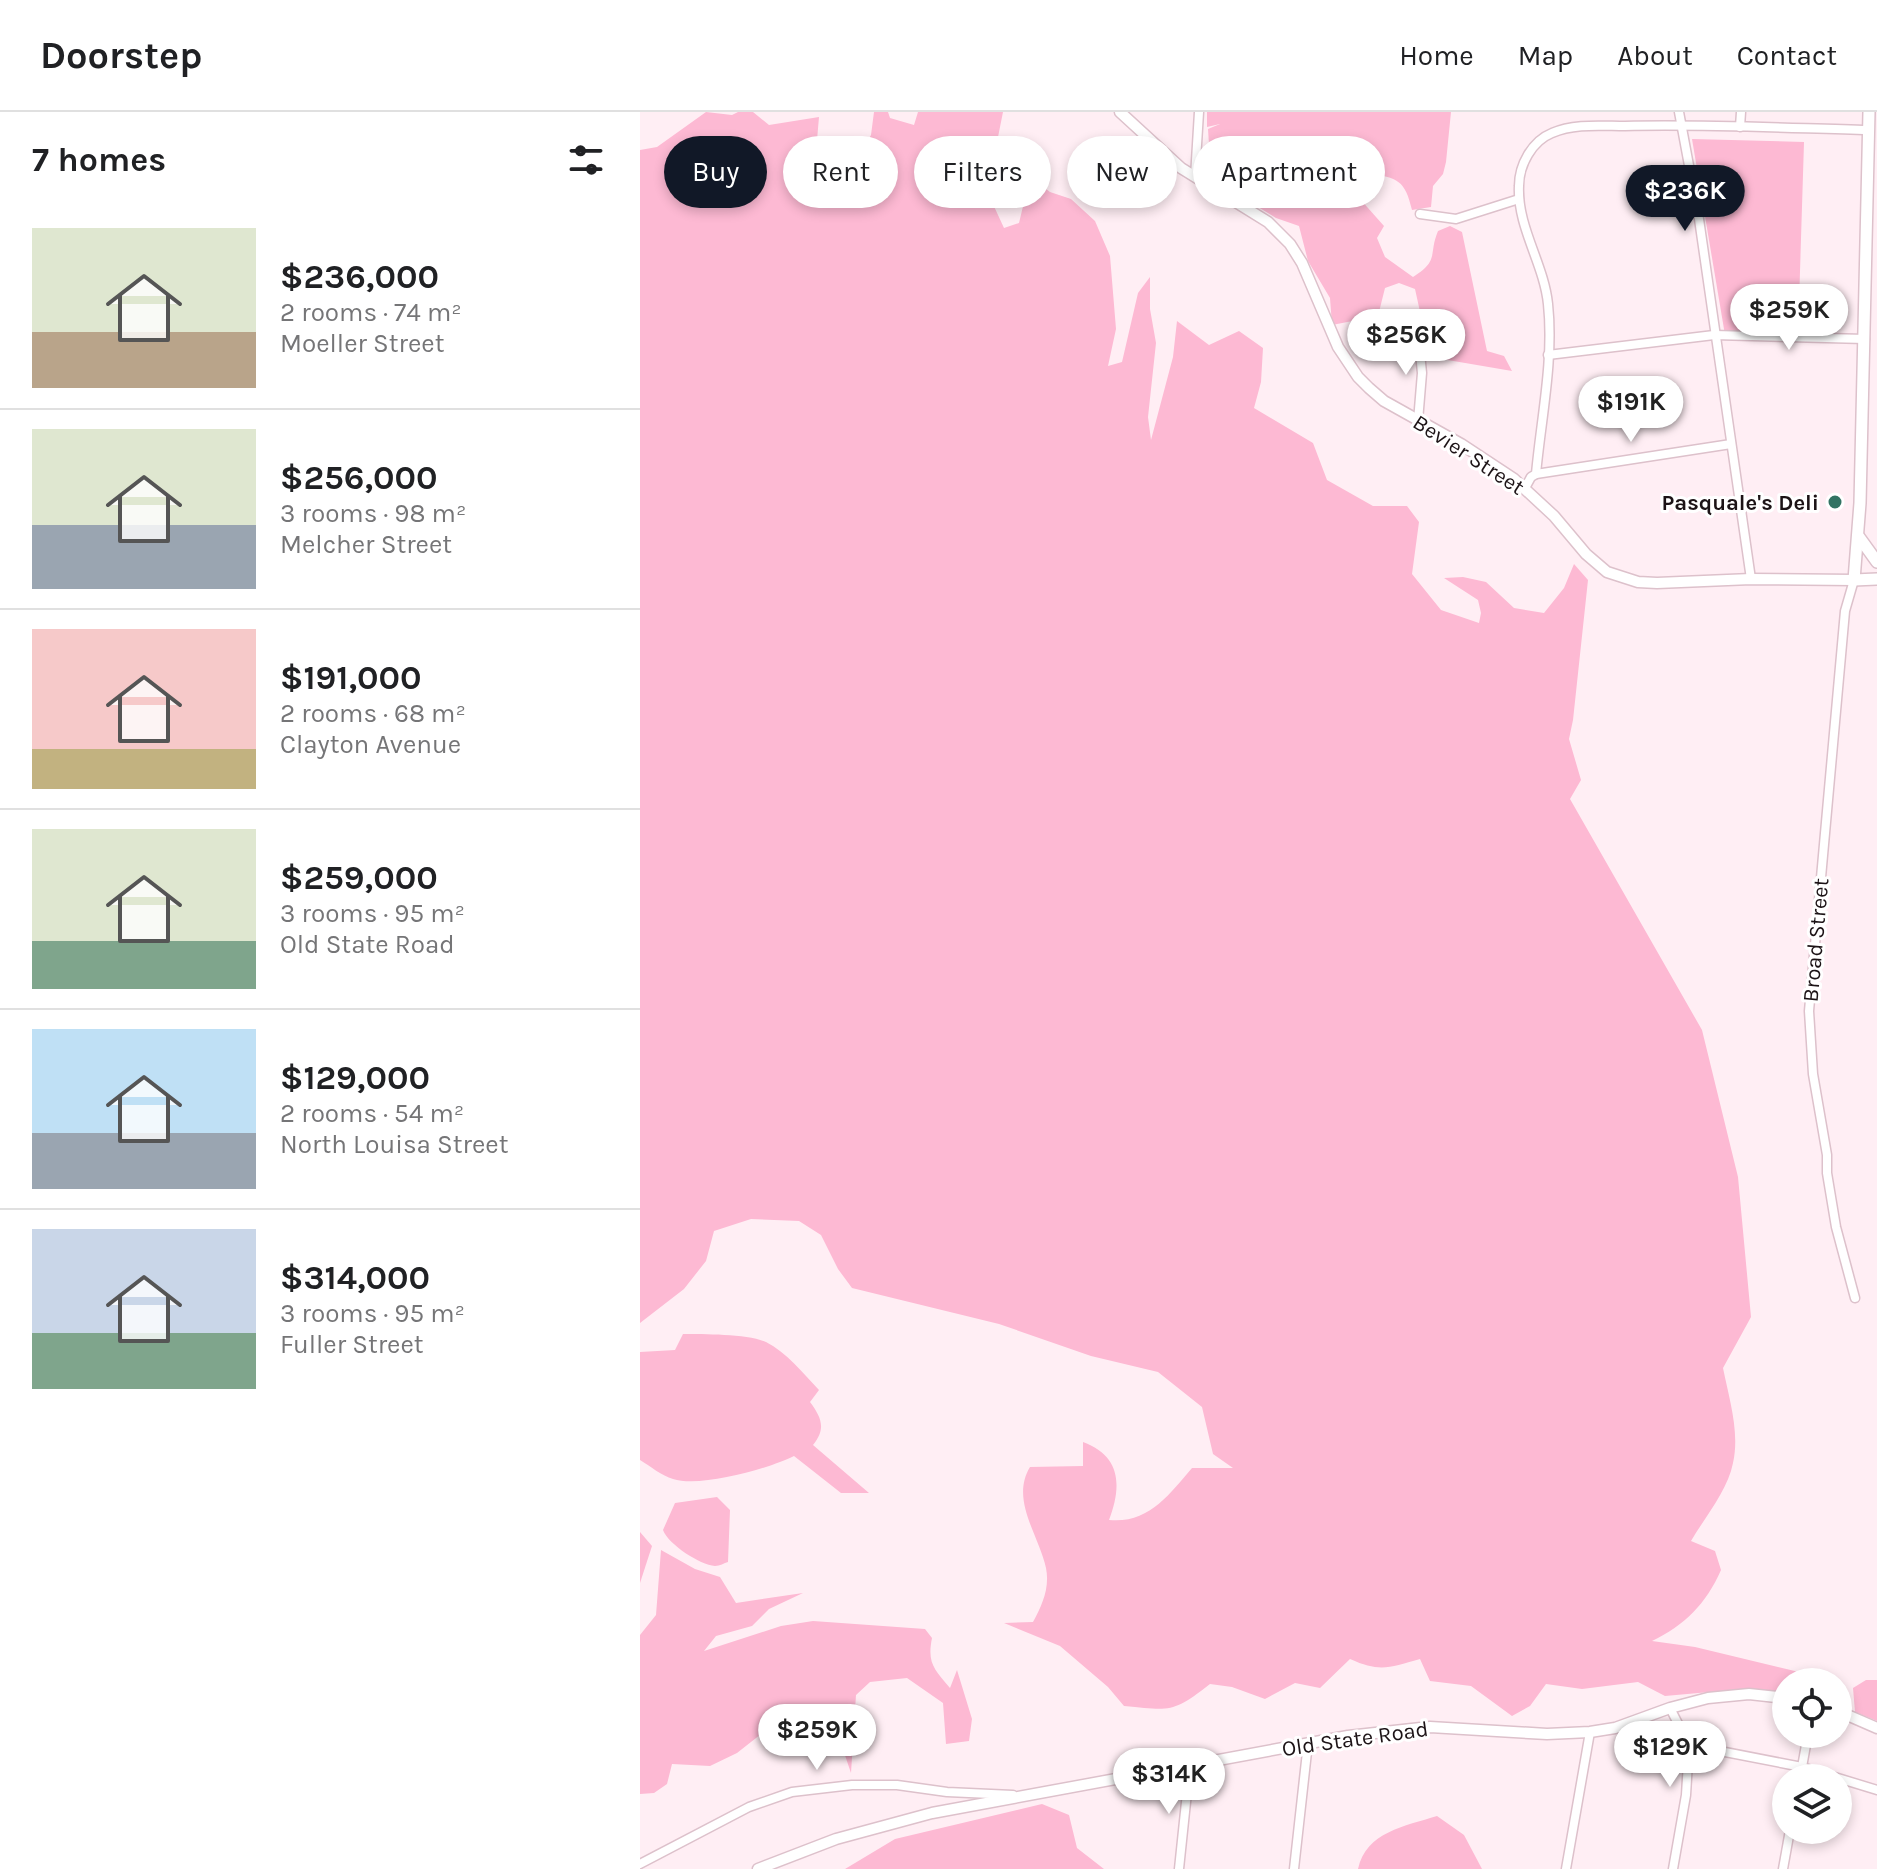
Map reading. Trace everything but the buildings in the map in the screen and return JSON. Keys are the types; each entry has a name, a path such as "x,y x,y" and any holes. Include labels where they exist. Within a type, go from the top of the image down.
{"main road":[{"path":"1854,580 1859,536 1869,112"},
{"path":"1859,536 1877,562"},
{"name":"Bevier Street","path":"1854,580 1877,579"}],"street":[{"name":"Bevier Street","path":"1120,112 1172,161 1193,176"},
{"path":"1198,136 1199,112"},
{"path":"1679,112 1699,219 1751,579"},
{"path":"1740,127 1741,112"},
{"path":"1536,474 1548,355 1548,306 1546,289 1519,199 1520,174 1536,144 1554,132 1573,127 1869,130"},
{"path":"1420,214 1456,219 1519,199"},
{"name":"Bevier Street","path":"1245,208 1268,222 1290,244 1302,263 1338,347 1358,377 1384,401 1461,444 1525,488 1586,554 1612,575 1657,583 1751,579 1854,580"},
{"path":"1418,333 1422,373 1418,421"},
{"path":"1548,355 1714,335 1865,339"},
{"path":"1525,488 1536,474 1731,444"},
{"name":"Broad Street","path":"1854,580 1845,611 1809,1011 1813,1074 1827,1155 1829,1188 1855,1298"},
{"name":"Old State Road","path":"758,1869 856,1833 932,1813 1308,1743 1430,1727 1547,1734 1590,1732 1615,1728 1670,1708 1731,1695 1772,1697"},
{"path":"1670,1708 1689,1745 1686,1795 1673,1869"},
{"path":"1852,1717 1877,1728"},
{"path":"1566,1869 1590,1732"},
{"path":"1294,1869 1308,1743"},
{"path":"1689,1745 1787,1764"},
{"path":"1179,1869 1190,1764"},
{"path":"1852,1782 1877,1790"},
{"name":"Old State Road","path":"640,1864 749,1807 769,1799 818,1788 897,1785 947,1792 1018,1796"},
{"path":"1783,1869 1787,1844"}],"shaded area":[{"path":"706,112 732,115 753,112 769,125 819,117 817,136 783,136 783,208 898,208 898,136 870,136 874,112 888,112 890,118 914,125 918,112 1003,112 998,136 914,136 914,208 995,208 1004,228 1019,223 1023,208 1051,208 1051,192 1067,198 1067,208 1081,208 1095,221 1110,256 1116,329 1108,366 1122,362 1138,293 1150,277 1150,309 1156,343 1148,417 1151,440 1173,357 1177,321 1209,345 1239,331 1263,348 1261,382 1254,408 1313,443 1327,480 1373,506 1407,506 1419,522 1412,574 1441,610 1479,623 1481,613 1478,600 1444,578 1463,577 1486,582 1514,608 1544,613 1564,588 1574,564 1588,580 1569,739 1581,780 1570,799 1702,1030 1738,1177 1751,1317 1723,1368 1734,1427 1735,1451 1730,1473 1691,1541 1715,1551 1721,1570 1709,1593 1693,1612 1675,1628 1652,1641 1695,1647 1782,1668 1772,1668 1772,1691 1732,1690 1665,1696 1638,1682 1582,1689 1546,1684 1530,1706 1512,1716 1471,1686 1430,1681 1420,1659 1378,1667 1350,1659 1320,1688 1295,1683 1265,1699 1232,1687 1210,1684 1187,1701 1170,1708 1124,1706 1108,1687 1060,1646 1004,1623 1033,1622 1046,1589 1046,1568 1024,1505 1025,1479 1030,1467 1083,1466 1083,1442 1096,1448 1111,1464 1117,1484 1109,1520 1135,1517 1156,1506 1192,1468 1233,1468 1213,1454 1202,1407 1158,1372 1091,1356 999,1324 852,1288 838,1269 821,1235 799,1221 751,1219 714,1231 706,1261 684,1289 640,1323 640,150 657,147 664,142 664,208 767,208 767,136 672,136"},
{"path":"1207,112 1451,112 1446,162 1443,174 1433,186 1431,207 1412,210 1403,186 1385,177 1385,136 1208,136 1208,129 1220,124 1207,127"},
{"path":"1692,139 1804,142 1798,336 1725,335"},
{"path":"1260,208 1368,208 1384,226 1377,238 1385,257 1413,277 1430,261 1438,231 1450,226 1462,232 1487,351 1504,356 1512,371 1430,357 1415,289 1399,283 1385,288 1378,316 1332,325 1330,298 1308,261 1299,226"},
{"path":"683,1334 749,1337 766,1342 788,1357 819,1390 810,1402 821,1424 820,1434 813,1445 869,1493 841,1493 794,1456 751,1471 700,1481 669,1478 640,1460 640,1352 675,1350"},
{"path":"717,1497 730,1510 728,1562 715,1566 685,1553 663,1530 675,1503"},
{"path":"640,1532 652,1546 640,1583"},
{"path":"661,1550 695,1569 720,1577 736,1603 803,1593 769,1609 752,1626 716,1636 704,1651 781,1626 813,1621 925,1629 932,1638 930,1654 933,1665 950,1688 957,1670 972,1719 969,1741 946,1744 943,1703 907,1678 870,1682 856,1695 851,1773 835,1726 804,1711 765,1731 737,1753 710,1766 672,1764 667,1784 654,1793 640,1794 640,1635 656,1615"},
{"path":"1866,1680 1877,1680 1877,1721 1855,1712 1853,1688"},
{"path":"1042,1804 1069,1815 1077,1848 1104,1869 845,1869 895,1839"},
{"path":"1437,1816 1464,1835 1482,1869 1358,1869 1369,1847 1388,1832"}],"place":[{"name":"Pasquale's Deli","path":"1835,502"}]}
